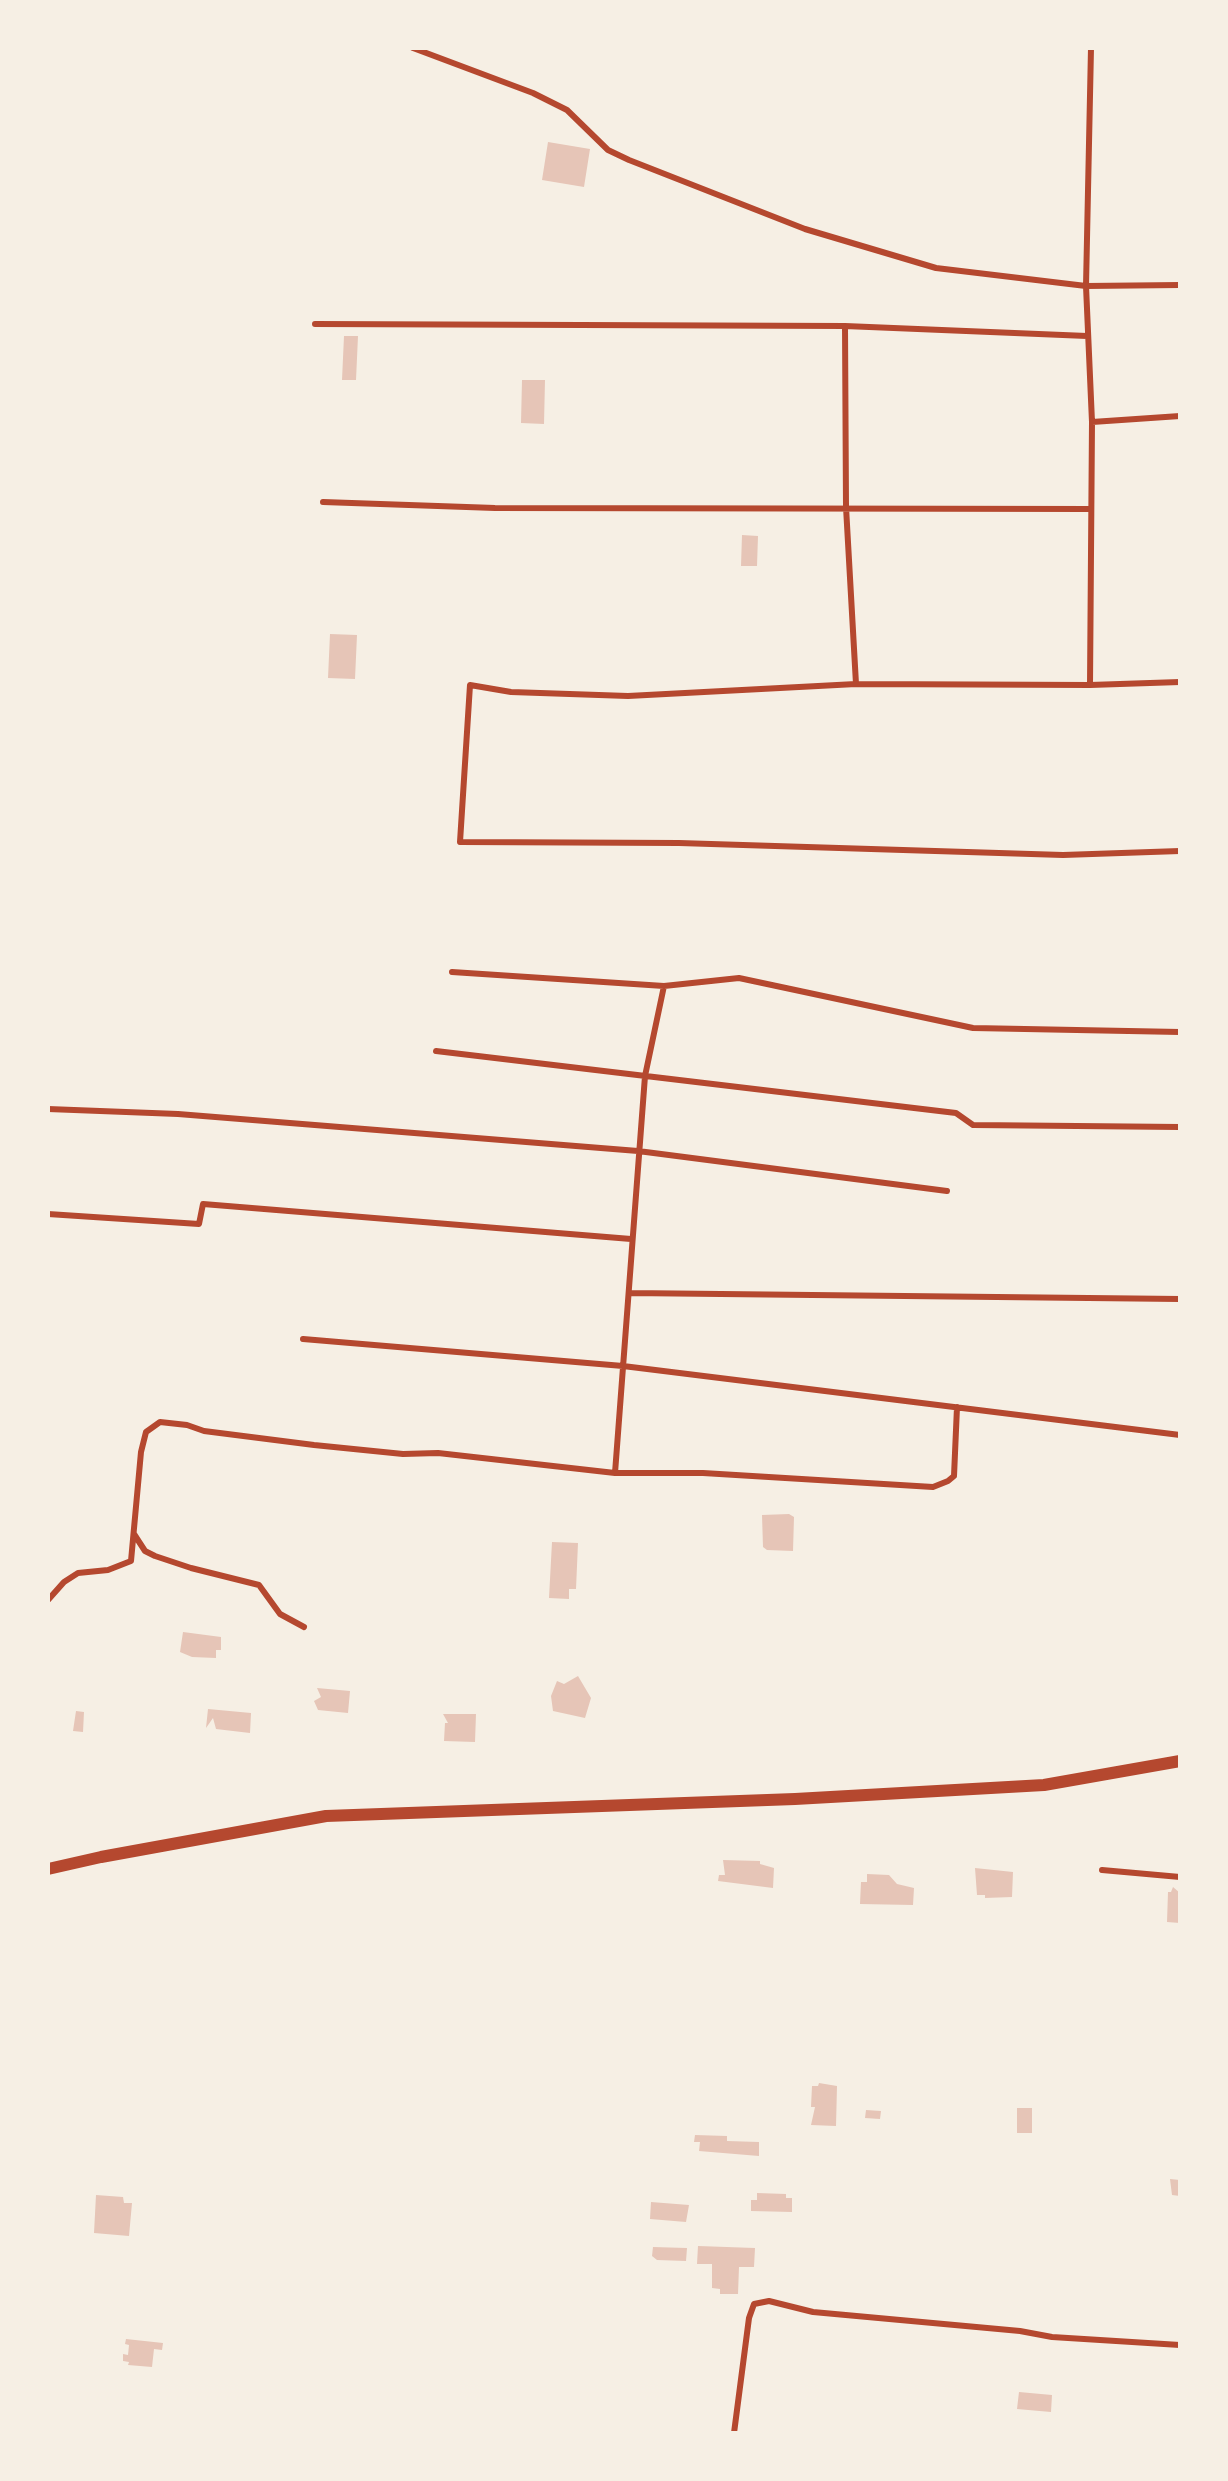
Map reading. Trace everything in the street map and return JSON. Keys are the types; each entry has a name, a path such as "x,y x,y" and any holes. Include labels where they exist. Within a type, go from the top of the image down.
{"main road":[{"path":"48,1869 327,1816 795,1799 1044,1785 1180,1761"}],"street":[{"path":"412,48 533,93 567,110 608,150 629,160 805,229 936,268 1086,286 1180,285"},
{"path":"1090,685 1092,422 1086,286 1091,48"},
{"path":"315,324 845,326 1088,336"},
{"path":"845,326 846,507 856,684"},
{"path":"1092,422 1180,416"},
{"path":"323,502 495,508 1091,508"},
{"path":"1180,682 1090,685 856,684 628,696 511,692 470,686 460,842 679,843 1063,855 1180,851"},
{"path":"452,972 664,986 739,978 972,1028 1180,1032"},
{"path":"615,1473 645,1076 664,986"},
{"path":"436,1051 956,1113 973,1125 1180,1126"},
{"path":"48,1109 178,1114 638,1151 946,1191"},
{"path":"48,1214 199,1224 202,1204 631,1239"},
{"path":"629,1293 1180,1299"},
{"path":"303,1339 623,1366 1180,1435"},
{"path":"48,1600 64,1582 78,1573 108,1570 131,1561 141,1452 146,1432 160,1422 187,1425 204,1431 314,1445 403,1454 438,1453 615,1473 703,1473 933,1487 948,1482 954,1476 957,1407"},
{"path":"133,1533 145,1551 155,1556 190,1568 259,1585 280,1614 304,1627"},
{"path":"1102,1870 1180,1877"},
{"path":"734,2433 749,2318 754,2304 769,2301 813,2312 1020,2331 1052,2337 1180,2345"}],"building":[{"path":"548,142 590,149 584,187 542,180"},
{"path":"344,336 358,336 356,380 342,380"},
{"path":"522,380 545,380 544,424 521,423"},
{"path":"742,535 758,536 757,566 741,566"},
{"path":"330,634 357,635 355,679 328,678"},
{"path":"789,1514 794,1517 793,1551 767,1550 763,1547 762,1515"},
{"path":"552,1542 578,1543 576,1589 569,1589 569,1599 549,1598"},
{"path":"183,1632 221,1637 221,1650 216,1650 216,1658 192,1657 180,1652"},
{"path":"578,1676 591,1698 585,1718 553,1711 551,1696 557,1681 564,1684"},
{"path":"317,1688 350,1691 348,1713 318,1710 314,1701 321,1697"},
{"path":"208,1709 251,1713 250,1733 216,1729 213,1718 206,1728"},
{"path":"76,1711 84,1712 83,1732 73,1731"},
{"path":"443,1714 476,1714 475,1742 444,1741 445,1723 448,1723"},
{"path":"723,1860 760,1861 760,1864 774,1868 773,1888 718,1881 719,1875 725,1875"},
{"path":"975,1868 1013,1872 1012,1897 985,1898 985,1895 977,1895"},
{"path":"867,1874 889,1875 897,1884 914,1888 913,1905 860,1904 861,1882 867,1882"},
{"path":"1173,1887 1180,1893 1180,1923 1167,1922 1168,1892 1171,1892"},
{"path":"819,2083 837,2086 836,2126 811,2125 815,2107 811,2107 812,2086 818,2086"},
{"path":"1017,2108 1032,2108 1032,2133 1017,2133"},
{"path":"866,2110 881,2111 880,2119 865,2118"},
{"path":"695,2135 727,2136 727,2141 759,2142 759,2156 699,2151 700,2142 694,2142"},
{"path":"1170,2179 1180,2180 1180,2196 1172,2195"},
{"path":"757,2193 786,2194 786,2198 792,2198 792,2212 751,2211 751,2200 757,2200"},
{"path":"96,2195 123,2197 124,2203 132,2203 129,2236 94,2233"},
{"path":"651,2202 689,2205 686,2222 650,2219"},
{"path":"698,2246 755,2248 754,2267 739,2267 738,2294 720,2294 720,2289 712,2288 712,2264 697,2264"},
{"path":"653,2247 687,2248 686,2261 657,2260 652,2256"},
{"path":"126,2339 163,2343 162,2350 154,2349 152,2367 128,2365 129,2362 123,2361 123,2354 128,2355 129,2345 125,2344"},
{"path":"1019,2392 1052,2395 1051,2412 1017,2409"}]}
